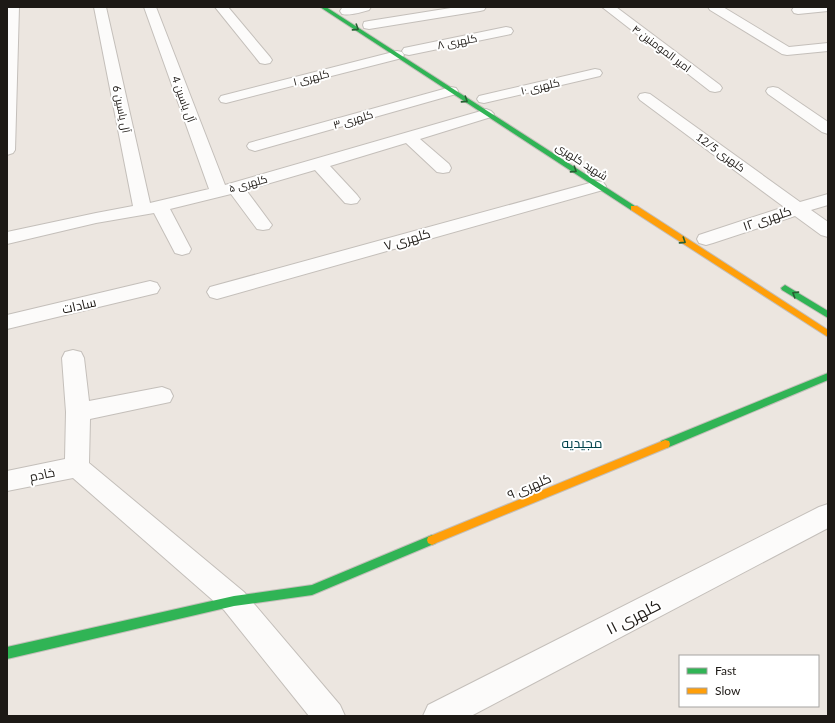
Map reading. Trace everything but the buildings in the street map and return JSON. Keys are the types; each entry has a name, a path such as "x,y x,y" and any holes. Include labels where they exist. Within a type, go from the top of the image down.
{"main road":[{"name":"شهید کلهری","path":"323,7 402,51 421,59"},
{"path":"343,9 382,34"},
{"name":"شهید کلهری","path":"402,51 451,91 486,103 597,186 828,334"},
{"path":"774,281 828,315"},
{"name":"کلهری ۹","path":"7,653 234,602 312,590 828,376"}],"street":[{"path":"7,150 9,49 13,7"},
{"name":"آل یاسین 6","path":"100,7 151,208 182,249"},
{"name":"آل یاسین 4","path":"150,7 218,192"},
{"path":"221,7 265,60"},
{"path":"343,9 365,7"},
{"path":"363,22 480,7"},
{"name":"امیر المومنین ۴","path":"608,7 715,88"},
{"path":"714,7 787,51 828,47"},
{"path":"798,10 828,7"},
{"name":"کلهری ۸","path":"402,51 506,31"},
{"name":"کلهری ۱","path":"226,99 402,51"},
{"name":"کلهری ۱۰","path":"486,103 595,73"},
{"name":"کلهری ۳","path":"255,146 451,91"},
{"path":"773,91 828,129"},
{"name":"کلهری 12/5","path":"645,97 828,232"},
{"name":"کلهری ۵","path":"7,238 96,218 151,208 218,192 319,164 409,137 486,103"},
{"path":"409,137 444,168"},
{"path":"319,164 351,199"},
{"name":"کلهری ۷","path":"217,292 597,186"},
{"path":"235,187 263,225"},
{"name":"کلهری ۱۲","path":"708,240 796,208 828,199"},
{"name":"سادات","path":"7,322 150,288"},
{"path":"72,358 78,412 77,467 234,602 329,716"},
{"path":"78,412 162,396"},
{"name":"خادم","path":"7,481 77,467"},
{"name":"کلهری ۱۱","path":"439,716 828,515"}],"traffic: fast":[{"path":"323,7 634,208"},
{"path":"785,288 828,315"},
{"path":"665,444 828,376"},
{"path":"7,653 234,601 312,590 432,540"}],"traffic: slow":[{"path":"634,208 828,334"},
{"path":"432,540 665,444"}],"district":[{"name":"مجیدیه","path":"582,442"}]}
